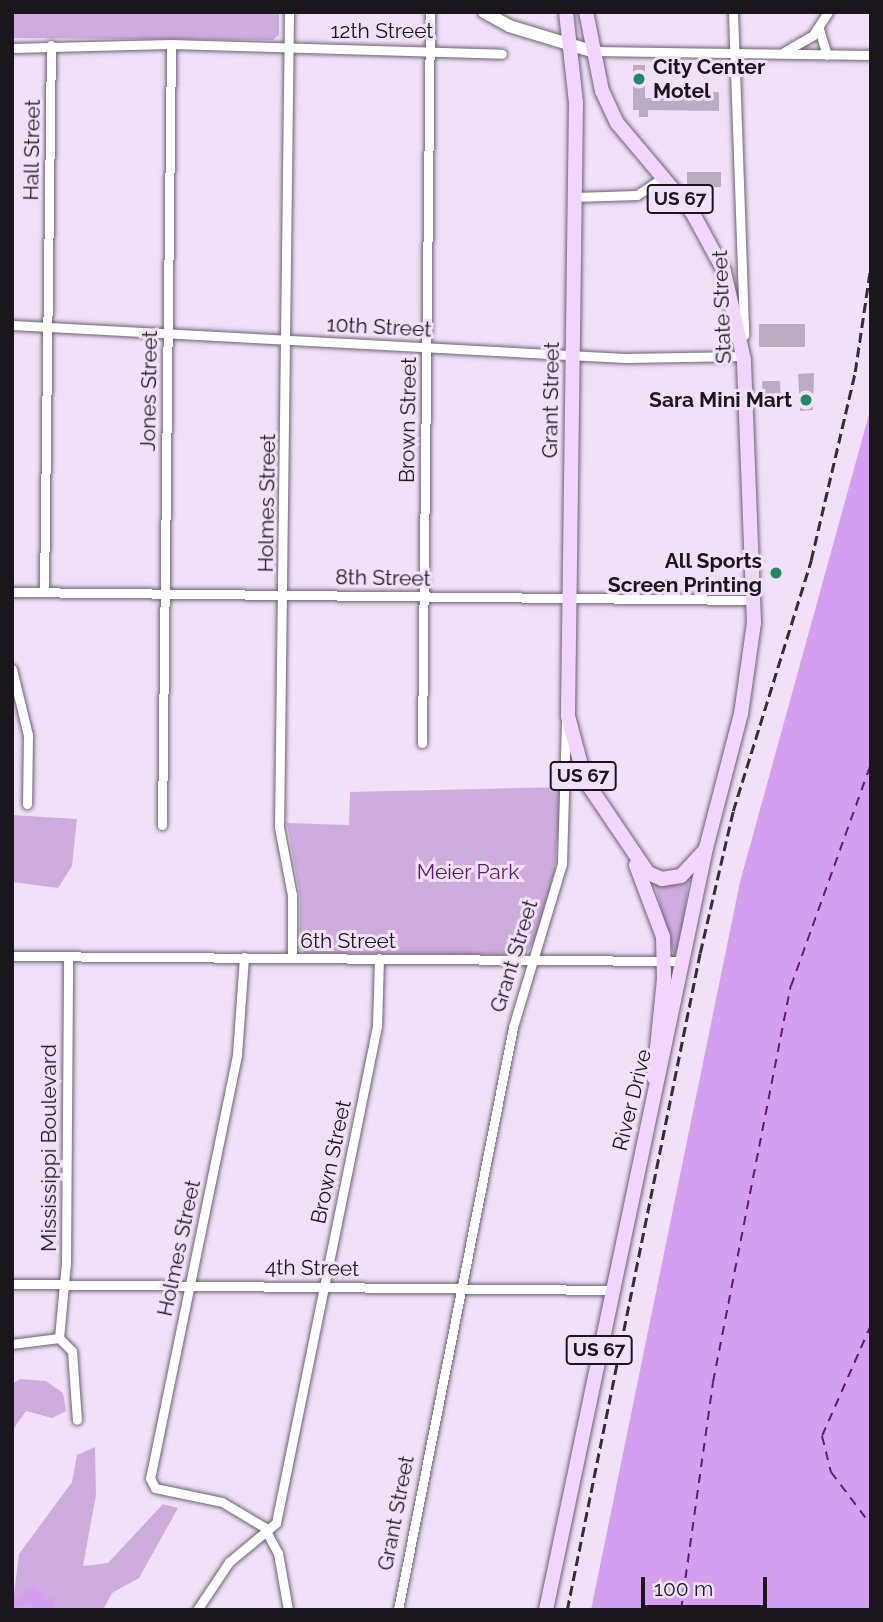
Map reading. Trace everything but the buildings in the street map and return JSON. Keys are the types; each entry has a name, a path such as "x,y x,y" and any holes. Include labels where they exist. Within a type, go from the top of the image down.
{"main road":[{"path":"484,12 592,51"},
{"name":"Grant Street","path":"566,12 572,46 574,197 568,681"},
{"name":"US 67","path":"586,12 592,51 617,123 713,245 744,360"},
{"name":"State Street","path":"744,360 754,600"},
{"name":"River Drive","path":"546,1610 706,848 750,671 754,600"},
{"name":"US 67","path":"568,681 568,716 585,780 634,857 655,908 664,961 654,1090"},
{"path":"634,857 648,873 670,879 686,873 706,848"}],"street":[{"path":"289,12 291,48"},
{"name":"Brown Street","path":"422,743 430,12"},
{"name":"State Street","path":"733,12 744,360"},
{"path":"783,53 818,29 828,12"},
{"path":"818,29 827,55"},
{"name":"12th Street","path":"51,45 171,44 502,54"},
{"name":"Jones Street","path":"162,825 171,44"},
{"path":"12,48 51,45"},
{"name":"Hall Street","path":"44,592 51,45"},
{"name":"Holmes Street","path":"291,48 279,827 292,895 292,958"},
{"path":"592,51 871,55"},
{"path":"574,197 637,195 662,178"},
{"name":"10th Street","path":"12,325 573,355 744,360"},
{"name":"8th Street","path":"12,592 754,600"},
{"path":"12,669 28,735 27,804"},
{"name":"Grant Street","path":"398,1610 513,1027 562,864 568,681"},
{"name":"Mississippi Boulevard","path":"59,1338 64,1284 68,956"},
{"name":"6th Street","path":"12,957 684,961"},
{"name":"Holmes Street","path":"244,957 237,1055 150,1478 155,1488 211,1500 249,1515 269,1534"},
{"name":"Brown Street","path":"269,1534 279,1511 377,1026 379,958"},
{"name":"4th Street","path":"12,1284 324,1285 612,1290"},
{"path":"12,1343 59,1338 72,1351 77,1375 77,1420"},
{"path":"197,1610 229,1562 269,1534 284,1574 288,1610"}],"green space":[{"path":"12,12 279,12 279,35 273,40 12,38"},
{"name":"Meier Park","path":"562,787 555,869 538,934 526,955 305,953 300,948 300,896 287,823 349,825 350,792"},
{"path":"12,815 77,819 72,866 58,888 12,882"},
{"path":"689,876 682,939 674,957 654,881"},
{"path":"20,1379 46,1381 63,1393 66,1411 52,1418 26,1411 12,1431 12,1384"},
{"path":"95,1447 96,1495 83,1566 108,1563 163,1504 178,1508 139,1578 112,1593 103,1610 12,1610 19,1554 72,1482 77,1455"}],"shaded area":[{"path":"871,407 871,1610 591,1610 740,882"},
{"path":"33,1585 55,1601 55,1610 13,1605 13,1598"}],"ferry route":[{"path":"681,1610 713,1382 791,986 871,764"},
{"path":"871,1325 822,1436 831,1472 871,1525"}],"railway":[{"path":"567,1610 700,953 733,811 811,560 855,372 871,263"}],"place":[{"name":"City Center Motel","path":"639,79"},
{"name":"Sara Mini Mart","path":"806,400"},
{"name":"All Sports Screen Printing","path":"776,573"}]}
